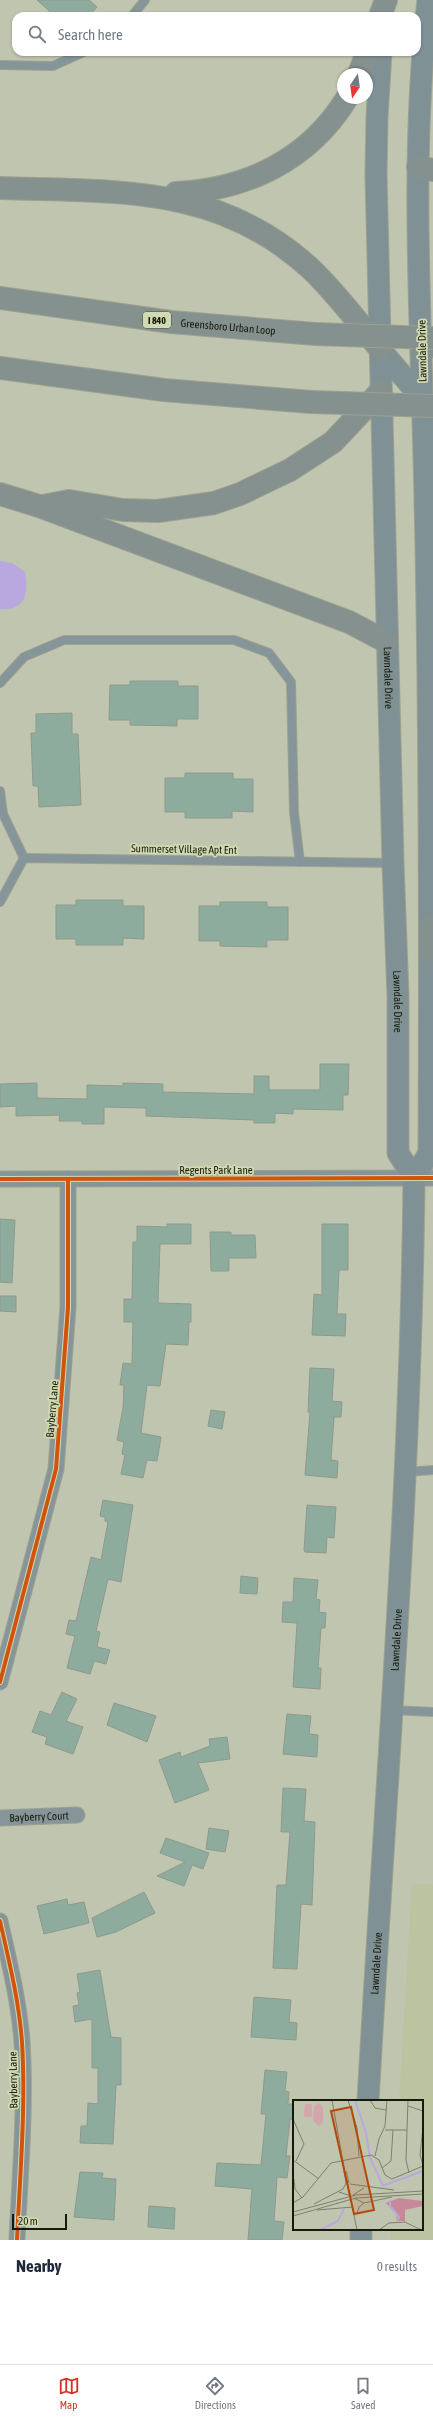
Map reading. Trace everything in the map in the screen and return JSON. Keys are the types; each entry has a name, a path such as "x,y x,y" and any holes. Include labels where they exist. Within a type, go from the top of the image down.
{"highway":[{"path":"382,12 386,0"},
{"path":"361,68 366,56"},
{"path":"0,188 148,194 216,190 256,177 295,156 326,127 342,104"},
{"path":"148,194 173,198 223,214 271,239 310,269 327,285 380,349"},
{"name":"Greensboro Urban Loop","path":"0,298 171,322 429,344"},
{"path":"0,368 164,390 311,402 430,406"},
{"path":"39,506 69,502 123,510 158,511 214,503 240,494 290,470 332,442 381,391"},
{"path":"0,494 39,506 349,622 387,642"},
{"path":"431,952 433,925"}],"main road":[{"path":"385,12 386,0"},
{"name":"Lawndale Drive","path":"368,2100 411,1356 423,1178 429,1153 431,952 430,406 425,169 421,76 428,0"},
{"name":"Lawndale Drive","path":"381,56 377,117 376,175 387,642 398,996 398,1152 423,1178"},
{"path":"381,391 429,344"},
{"path":"380,349 430,406"},
{"path":"361,2240 362,2230"}],"street":[{"name":"Regents Park Lane","path":"0,1179 423,1178"},
{"name":"Bayberry Lane","path":"0,1682 56,1469 68,1307 68,1179"},
{"name":"Bayberry Court","path":"0,1818 77,1815"},
{"name":"Bayberry Lane","path":"0,1921 13,1976 22,2041 23,2100 17,2240"}],"lane":[{"path":"135,12 145,0"},
{"path":"0,65 53,66 75,56"},
{"path":"0,683 24,657 64,640 234,640 269,654 291,682 294,812 300,862"},
{"path":"0,791 4,814 24,858 0,902"},
{"name":"Summerset Village Apt Ent","path":"24,858 393,863"},
{"path":"405,1472 433,1470"},
{"path":"390,1710 433,1712"}],"shaded area":[{"path":"0,561 12,563 25,572 26,587 23,600 15,607 8,609 0,609"},
{"path":"412,1883 433,1885 433,2240 390,2240 390,2230 423,2230 423,2100 399,2100"}],"building":[{"path":"37,0 89,0 97,7 93,12 50,12"},
{"path":"130,681 178,681 178,686 198,686 198,719 177,719 177,726 130,725 130,720 109,720 110,685 130,685"},
{"path":"72,713 72,734 78,734 81,805 39,807 38,786 33,786 31,733 36,733 36,714"},
{"path":"185,773 233,773 233,779 253,779 253,812 232,811 232,818 185,818 185,812 165,812 165,778 185,778"},
{"path":"76,900 123,900 123,906 144,906 144,939 123,938 123,945 76,945 76,939 56,939 56,905 76,905"},
{"path":"220,902 267,902 267,907 288,907 288,940 267,940 267,947 220,946 220,941 199,941 199,906 220,906"},
{"path":"320,1064 349,1064 348,1095 343,1095 343,1110 293,1109 293,1114 275,1113 275,1123 254,1123 254,1120 146,1116 146,1108 104,1107 104,1124 82,1124 82,1121 59,1121 60,1115 16,1116 16,1106 0,1107 0,1084 37,1083 37,1098 87,1099 87,1085 123,1086 123,1083 163,1084 163,1092 254,1094 254,1076 269,1076 269,1090 320,1090"},
{"path":"0,1219 15,1220 12,1283 0,1282"},
{"path":"167,1224 191,1224 191,1244 160,1244 158,1303 191,1304 191,1322 189,1322 188,1345 166,1344 160,1386 147,1385 141,1433 161,1437 157,1461 147,1460 143,1478 121,1474 125,1455 122,1454 124,1442 117,1440 123,1408 124,1385 120,1385 123,1363 132,1364 133,1322 124,1322 124,1299 132,1299 133,1242 137,1242 137,1226 167,1227"},
{"path":"322,1224 348,1224 348,1270 339,1270 337,1314 346,1314 345,1336 312,1335 314,1294 322,1295"},
{"path":"210,1232 231,1232 231,1235 255,1235 256,1258 229,1258 229,1271 211,1271"},
{"path":"0,1296 16,1296 16,1312 0,1311"},
{"path":"310,1368 334,1369 332,1401 342,1402 341,1417 334,1417 331,1460 338,1461 337,1478 305,1475 310,1413 308,1412"},
{"path":"211,1410 225,1412 222,1429 208,1426"},
{"path":"103,1500 133,1505 121,1582 108,1579 96,1631 100,1632 97,1647 110,1650 106,1664 94,1661 90,1674 67,1668 75,1636 66,1634 69,1620 76,1621 91,1557 101,1560 108,1522 105,1521 105,1517 100,1516"},
{"path":"307,1505 336,1507 334,1538 327,1537 326,1553 305,1552 304,1550"},
{"path":"241,1576 258,1578 257,1594 240,1593"},
{"path":"294,1578 318,1580 316,1599 320,1600 319,1612 326,1613 325,1628 321,1628 318,1668 321,1668 320,1689 293,1687 297,1623 282,1622 283,1602 293,1602"},
{"path":"62,1692 77,1699 66,1721 83,1727 73,1754 45,1744 47,1737 32,1732 40,1711 51,1715"},
{"path":"114,1703 156,1716 147,1742 107,1725"},
{"path":"287,1714 311,1716 309,1734 318,1735 317,1757 283,1754"},
{"path":"227,1737 230,1759 198,1763 209,1790 175,1803 159,1760 180,1752 181,1757 210,1746 209,1739"},
{"path":"283,1788 306,1789 304,1821 315,1822 312,1905 301,1904 297,1969 273,1968 277,1885 286,1885 290,1832 281,1832"},
{"path":"209,1828 229,1831 225,1852 206,1849"},
{"path":"166,1838 209,1853 203,1869 192,1865 184,1886 157,1876 185,1862 160,1853"},
{"path":"144,1892 155,1913 116,1932 97,1937 92,1918"},
{"path":"67,1899 68,1905 84,1902 89,1923 44,1934 37,1906"},
{"path":"100,1970 111,2037 121,2038 121,2085 116,2085 113,2144 80,2143 81,2126 87,2126 88,2103 98,2104 98,2068 92,2068 92,2019 75,2022 73,2006 79,2005 77,1993 80,1992 77,1974"},
{"path":"254,1997 291,2000 289,2022 297,2023 296,2040 251,2037"},
{"path":"265,2070 287,2072 285,2091 289,2092 288,2104 293,2104 293,2120 290,2119 286,2156 290,2156 287,2178 277,2177 274,2221 284,2222 282,2240 248,2240 252,2189 215,2186 217,2163 261,2165 266,2114 261,2114"},
{"path":"80,2172 103,2173 102,2178 116,2179 114,2220 74,2217"},
{"path":"149,2206 175,2208 174,2229 148,2227"}],"cycle path":[{"path":"0,1179 433,1178"},
{"path":"0,1682 56,1469 68,1307 68,1179"},
{"path":"0,1921 16,1996 22,2042 23,2116 17,2240"}]}
